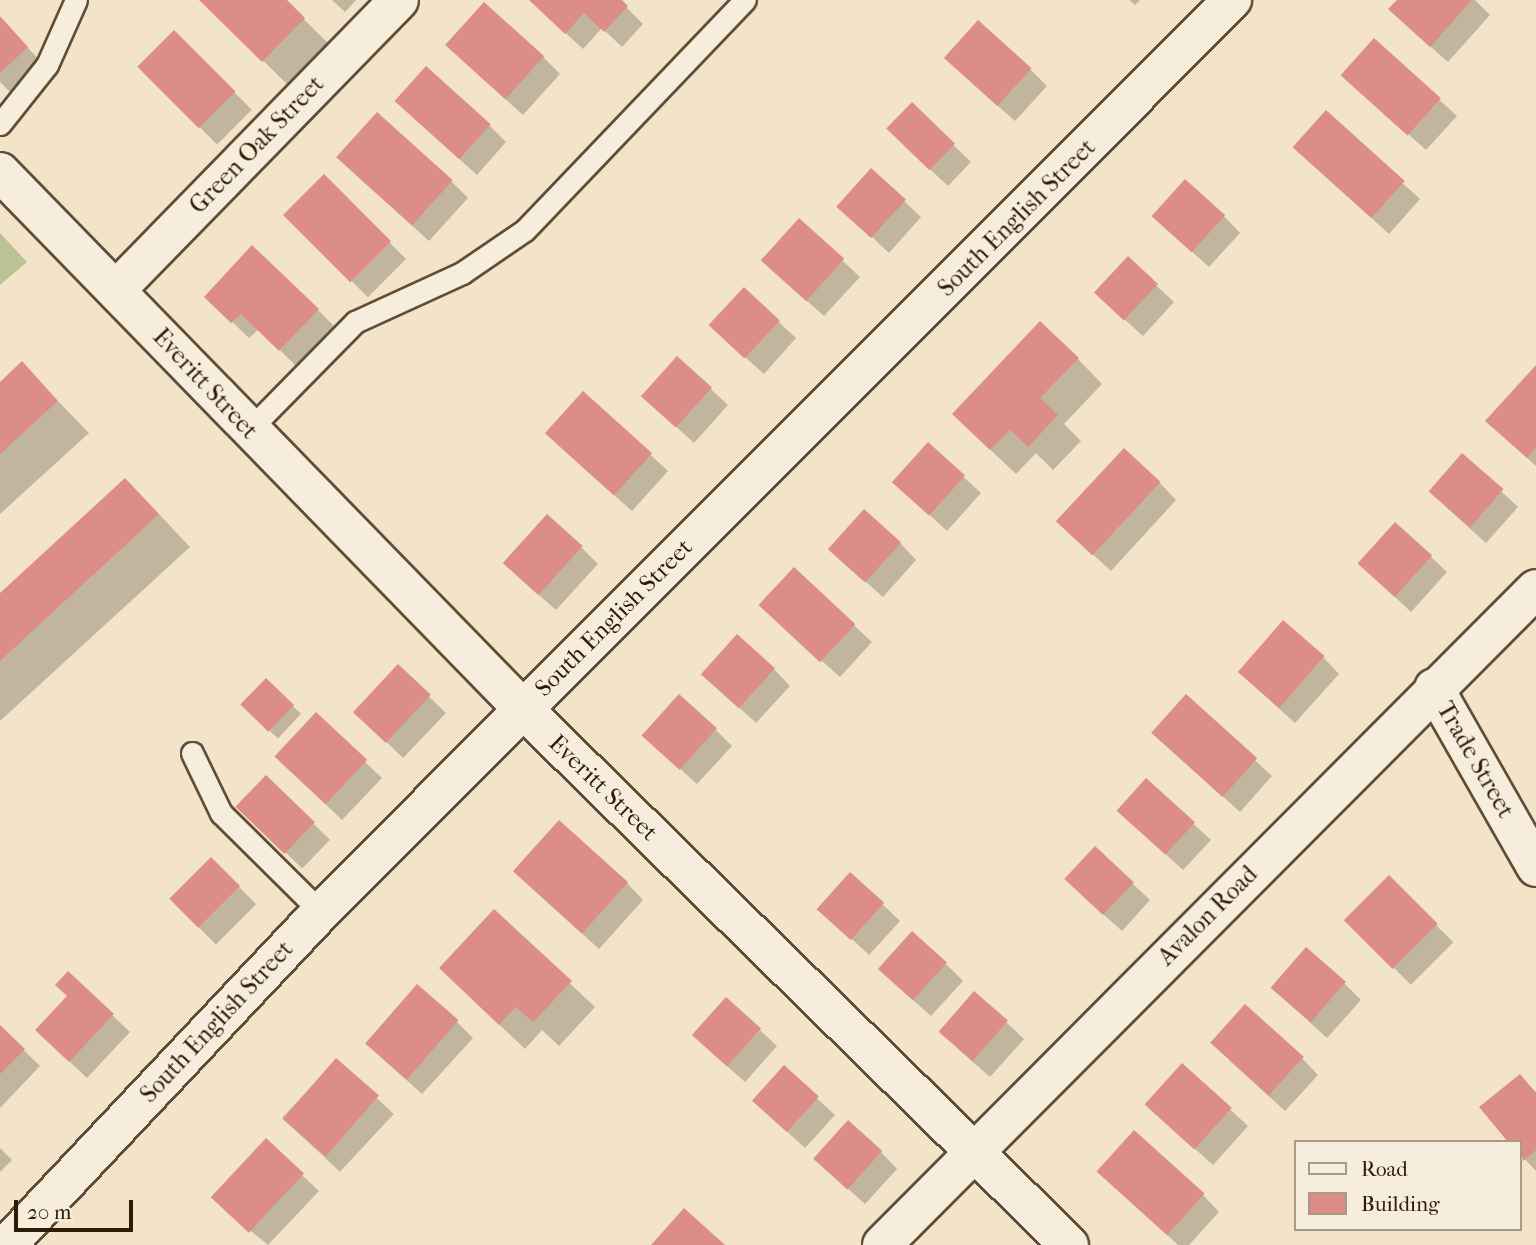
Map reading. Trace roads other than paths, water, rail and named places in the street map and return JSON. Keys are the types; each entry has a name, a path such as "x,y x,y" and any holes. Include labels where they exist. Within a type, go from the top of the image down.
{"street":[{"name":"Green Oak Street","path":"116,290 399,0"},
{"name":"South English Street","path":"7,1245 321,912 1232,0"},
{"name":"Everitt Street","path":"0,172 248,430 523,709 1069,1245"},
{"name":"Avalon Road","path":"882,1245 1434,688 1536,589"},
{"name":"Trade Street","path":"1434,688 1536,867"}],"lane":[{"path":"0,124 47,65 76,0"},
{"path":"248,430 355,322 462,273 525,230 745,0"},
{"path":"192,753 221,813 321,912"}]}
